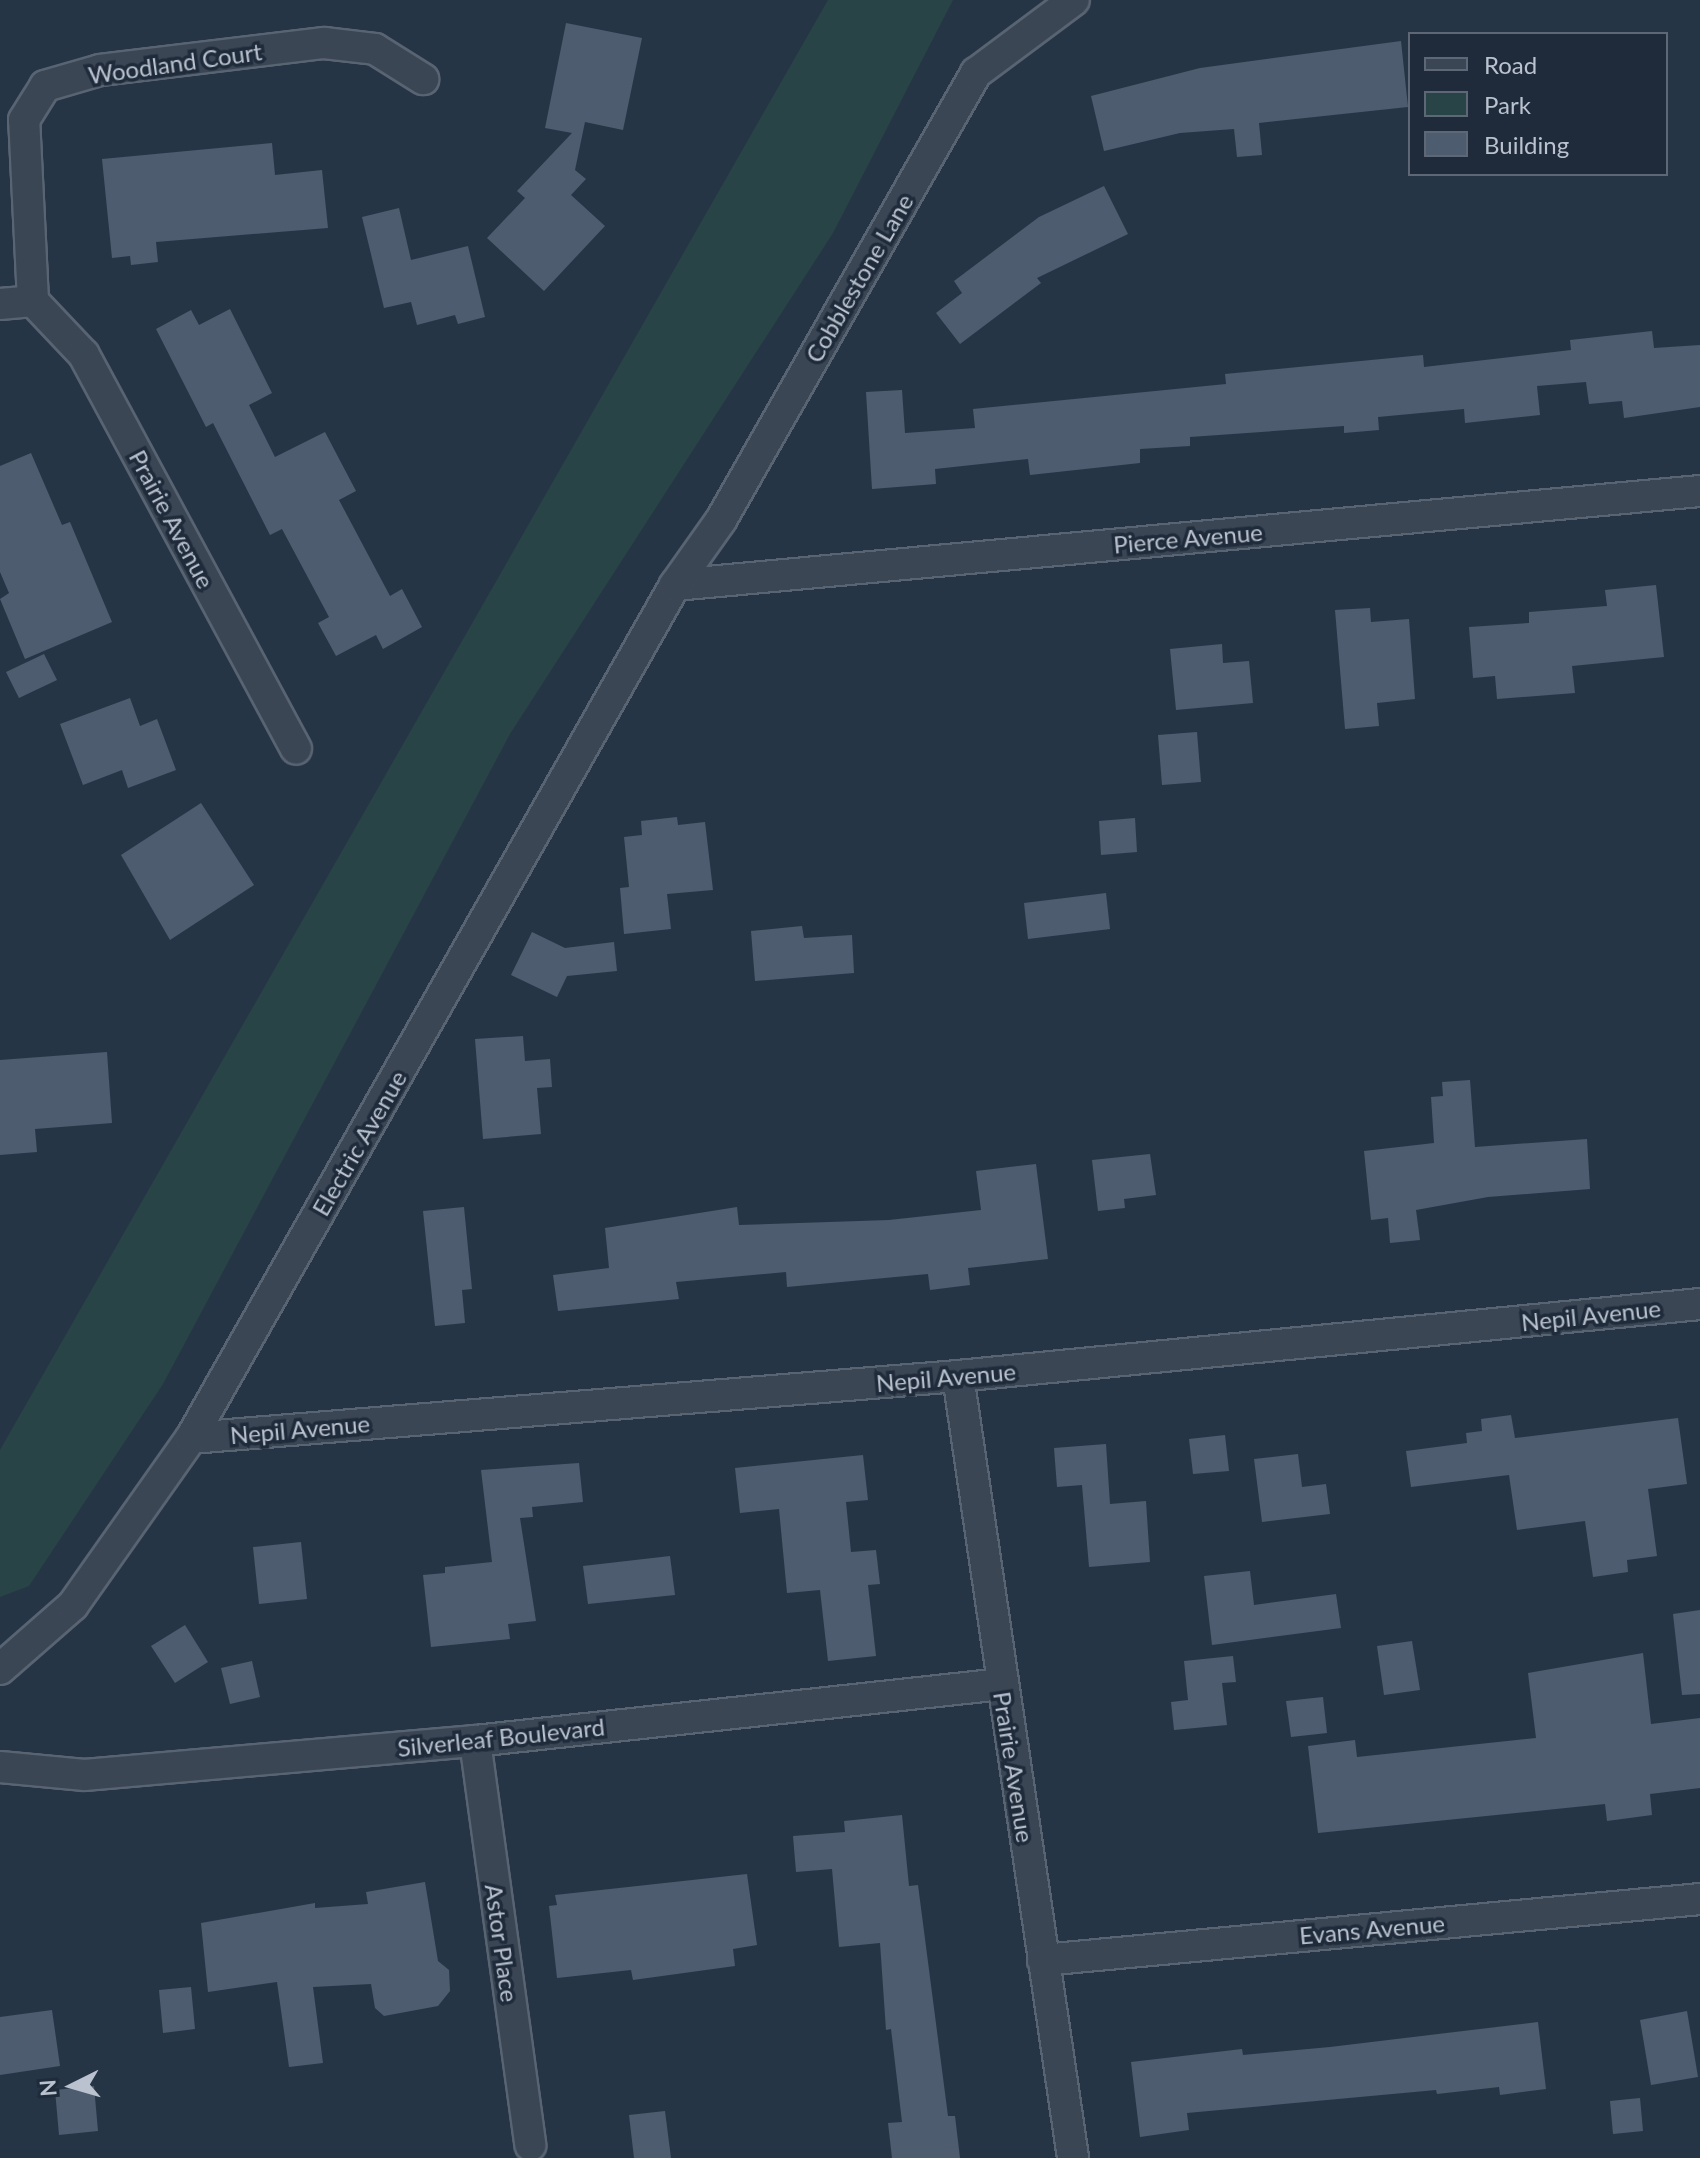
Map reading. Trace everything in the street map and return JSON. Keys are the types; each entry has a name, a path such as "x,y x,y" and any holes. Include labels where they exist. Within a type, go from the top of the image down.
{"street":[{"name":"Cobblestone Lane","path":"675,585 721,520 976,73 1074,0"},
{"name":"Woodland Court","path":"33,301 24,120 45,86 100,70 324,43 375,49 423,79"},
{"path":"0,304 33,301"},
{"name":"Prairie Avenue","path":"33,301 84,355 296,748"},
{"name":"Pierce Avenue","path":"675,585 1700,491"},
{"name":"Electric Avenue","path":"0,1669 73,1605 191,1438 675,585"},
{"name":"Nepil Avenue","path":"191,1438 958,1376 1700,1304"},
{"name":"Prairie Avenue","path":"958,1376 1073,2158"},
{"name":"Silverleaf Boulevard","path":"0,1767 85,1775 475,1741 1002,1684"},
{"name":"Astor Place","path":"475,1741 530,2145"},
{"name":"Evans Avenue","path":"1043,1960 1700,1899"}],"green space":[{"path":"828,0 953,0 833,233 510,734 163,1384 29,1586 0,1597 0,1450"}],"building":[{"path":"566,23 642,38 623,130 585,122 575,170 586,179 571,195 605,226 544,291 487,238 525,198 517,191 572,133 545,128"},
{"path":"1401,41 1408,107 1259,123 1262,155 1237,157 1234,129 1180,133 1104,151 1091,96 1200,68"},
{"path":"272,143 275,175 322,170 328,228 156,242 158,262 131,265 130,256 112,258 102,159"},
{"path":"1104,186 1128,234 1037,278 1041,283 960,344 936,313 962,293 954,281 1039,217"},
{"path":"399,208 411,260 468,246 485,317 458,324 455,315 417,325 411,302 384,308 362,217"},
{"path":"230,309 272,393 249,405 275,457 325,432 356,491 339,500 390,596 402,589 422,627 383,649 376,635 336,656 318,623 329,617 282,529 270,535 213,423 206,427 156,329 191,310 199,325"},
{"path":"1652,331 1654,348 1700,345 1700,407 1624,418 1622,401 1589,404 1586,382 1537,386 1540,415 1465,423 1464,409 1378,417 1379,430 1344,433 1344,426 1190,437 1190,446 1140,449 1140,463 1030,475 1028,459 935,469 936,484 872,489 866,392 902,390 905,433 975,428 973,409 1226,384 1225,374 1423,355 1424,367 1571,350 1570,340"},
{"path":"31,453 62,525 70,522 112,622 25,659 0,599 9,593 0,572 0,466"},
{"path":"1656,585 1664,657 1572,666 1575,693 1497,699 1495,676 1473,678 1469,627 1529,623 1529,612 1607,606 1605,590"},
{"path":"1370,608 1371,622 1409,619 1415,699 1377,703 1379,726 1345,729 1335,610"},
{"path":"1222,644 1223,663 1249,661 1253,703 1176,710 1170,649"},
{"path":"44,654 57,680 19,698 6,672"},
{"path":"130,698 140,726 157,719 176,770 128,788 122,770 83,785 60,724"},
{"path":"1197,732 1201,782 1162,785 1158,735"},
{"path":"201,803 254,885 170,940 121,855"},
{"path":"677,817 678,825 705,822 713,890 667,894 671,929 624,934 620,888 629,887 624,837 642,835 641,821"},
{"path":"1135,818 1137,852 1101,855 1099,821"},
{"path":"1106,893 1110,929 1028,939 1024,903"},
{"path":"802,926 804,938 852,935 854,973 755,981 751,931"},
{"path":"532,932 565,948 614,942 617,971 567,976 557,997 511,975"},
{"path":"523,1036 525,1061 550,1059 552,1087 537,1088 541,1134 483,1139 475,1039"},
{"path":"107,1052 112,1123 35,1129 37,1152 0,1155 0,1060"},
{"path":"1470,1080 1475,1147 1587,1139 1590,1189 1488,1197 1416,1210 1420,1240 1390,1243 1388,1218 1371,1220 1364,1151 1434,1143 1431,1097 1443,1096 1442,1082"},
{"path":"1150,1154 1156,1195 1124,1199 1125,1208 1098,1211 1092,1160"},
{"path":"1036,1164 1048,1259 968,1268 970,1285 930,1290 928,1274 787,1287 786,1272 676,1282 679,1299 558,1311 553,1275 609,1268 605,1228 737,1207 739,1225 889,1220 981,1210 976,1171"},
{"path":"464,1207 472,1289 462,1290 465,1323 435,1326 423,1211"},
{"path":"1511,1415 1515,1438 1678,1418 1687,1484 1648,1489 1657,1556 1627,1560 1628,1572 1593,1577 1585,1521 1517,1530 1509,1475 1411,1487 1406,1451 1467,1443 1466,1433 1482,1431 1481,1419"},
{"path":"1225,1435 1229,1471 1193,1474 1189,1439"},
{"path":"1106,1444 1110,1504 1146,1501 1150,1562 1089,1567 1082,1485 1057,1487 1054,1448"},
{"path":"1298,1454 1302,1487 1326,1484 1330,1514 1262,1522 1254,1459"},
{"path":"863,1455 868,1500 846,1502 851,1552 876,1550 880,1584 868,1585 876,1656 828,1661 820,1590 787,1593 779,1509 740,1513 735,1468"},
{"path":"579,1463 583,1502 532,1507 533,1517 520,1518 536,1621 508,1624 510,1639 431,1647 423,1575 445,1573 445,1567 492,1562 481,1470"},
{"path":"301,1542 307,1599 259,1604 253,1547"},
{"path":"670,1556 675,1595 588,1604 583,1566"},
{"path":"1250,1571 1254,1605 1336,1594 1341,1628 1212,1645 1204,1576"},
{"path":"1700,1610 1700,1694 1682,1695 1673,1614"},
{"path":"185,1625 208,1662 175,1683 151,1646"},
{"path":"1412,1641 1420,1690 1384,1695 1377,1646"},
{"path":"1643,1653 1651,1724 1700,1718 1700,1788 1650,1794 1652,1815 1607,1821 1605,1804 1318,1833 1308,1746 1355,1740 1357,1757 1536,1738 1528,1673"},
{"path":"1233,1656 1236,1682 1222,1683 1227,1725 1174,1730 1171,1702 1188,1700 1184,1661"},
{"path":"252,1661 260,1697 230,1704 221,1668"},
{"path":"1323,1697 1327,1733 1291,1737 1286,1701"},
{"path":"902,1815 909,1886 918,1885 948,2116 955,2116 960,2158 892,2158 888,2123 902,2122 891,2029 886,2030 880,1943 839,1947 832,1869 796,1872 793,1836 845,1832 844,1821"},
{"path":"747,1874 757,1945 733,1949 735,1966 633,1980 631,1970 557,1978 549,1906 557,1905 555,1895"},
{"path":"425,1882 438,1961 449,1970 450,1991 438,2006 384,2016 375,2008 371,1984 313,1987 323,2063 289,2067 277,1982 208,1992 201,1923 315,1903 315,1908 368,1904 366,1892"},
{"path":"191,1987 195,2029 163,2033 159,1990"},
{"path":"52,2010 60,2066 0,2075 0,2017"},
{"path":"1687,2011 1698,2077 1651,2085 1640,2020"},
{"path":"1538,2022 1546,2089 1500,2095 1499,2087 1437,2094 1436,2090 1187,2113 1189,2130 1140,2137 1131,2062 1242,2049 1243,2055 1330,2047"},
{"path":"94,2086 98,2131 59,2135 55,2090"},
{"path":"1640,2098 1643,2131 1613,2134 1610,2101"},
{"path":"665,2111 671,2158 634,2158 629,2115"}]}
